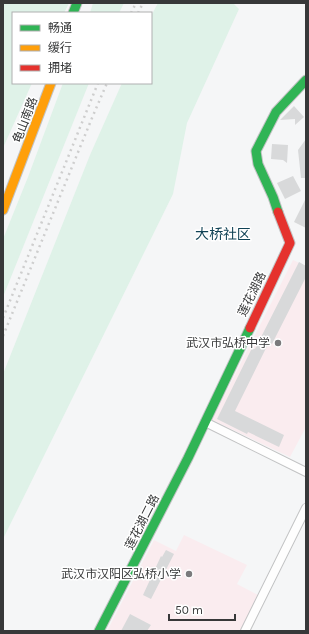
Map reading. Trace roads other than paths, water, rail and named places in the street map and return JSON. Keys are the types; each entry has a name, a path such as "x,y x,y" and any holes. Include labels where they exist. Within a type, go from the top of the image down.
{"main road":[{"path":"74,12 78,3"},
{"name":"莲花湖路","path":"205,422 290,243 273,197 258,164 256,152 276,112 306,80"},
{"name":"龟山南路","path":"3,186 45,84"},
{"name":"龟山南路","path":"3,210 51,84"},
{"name":"莲花湖二路","path":"99,631 205,422"}],"street":[{"path":"205,422 306,472"},
{"path":"245,631 306,508"}],"railway":[{"path":"132,12 136,3"},
{"path":"138,12 143,3"},
{"path":"3,318 98,84"},
{"path":"3,336 107,84"}],"place":[{"name":"武汉市弘桥中学","path":"278,343"},
{"name":"武汉市汉阳区弘桥小学","path":"189,574"}],"district":[{"name":"大桥社区","path":"223,234"}]}
